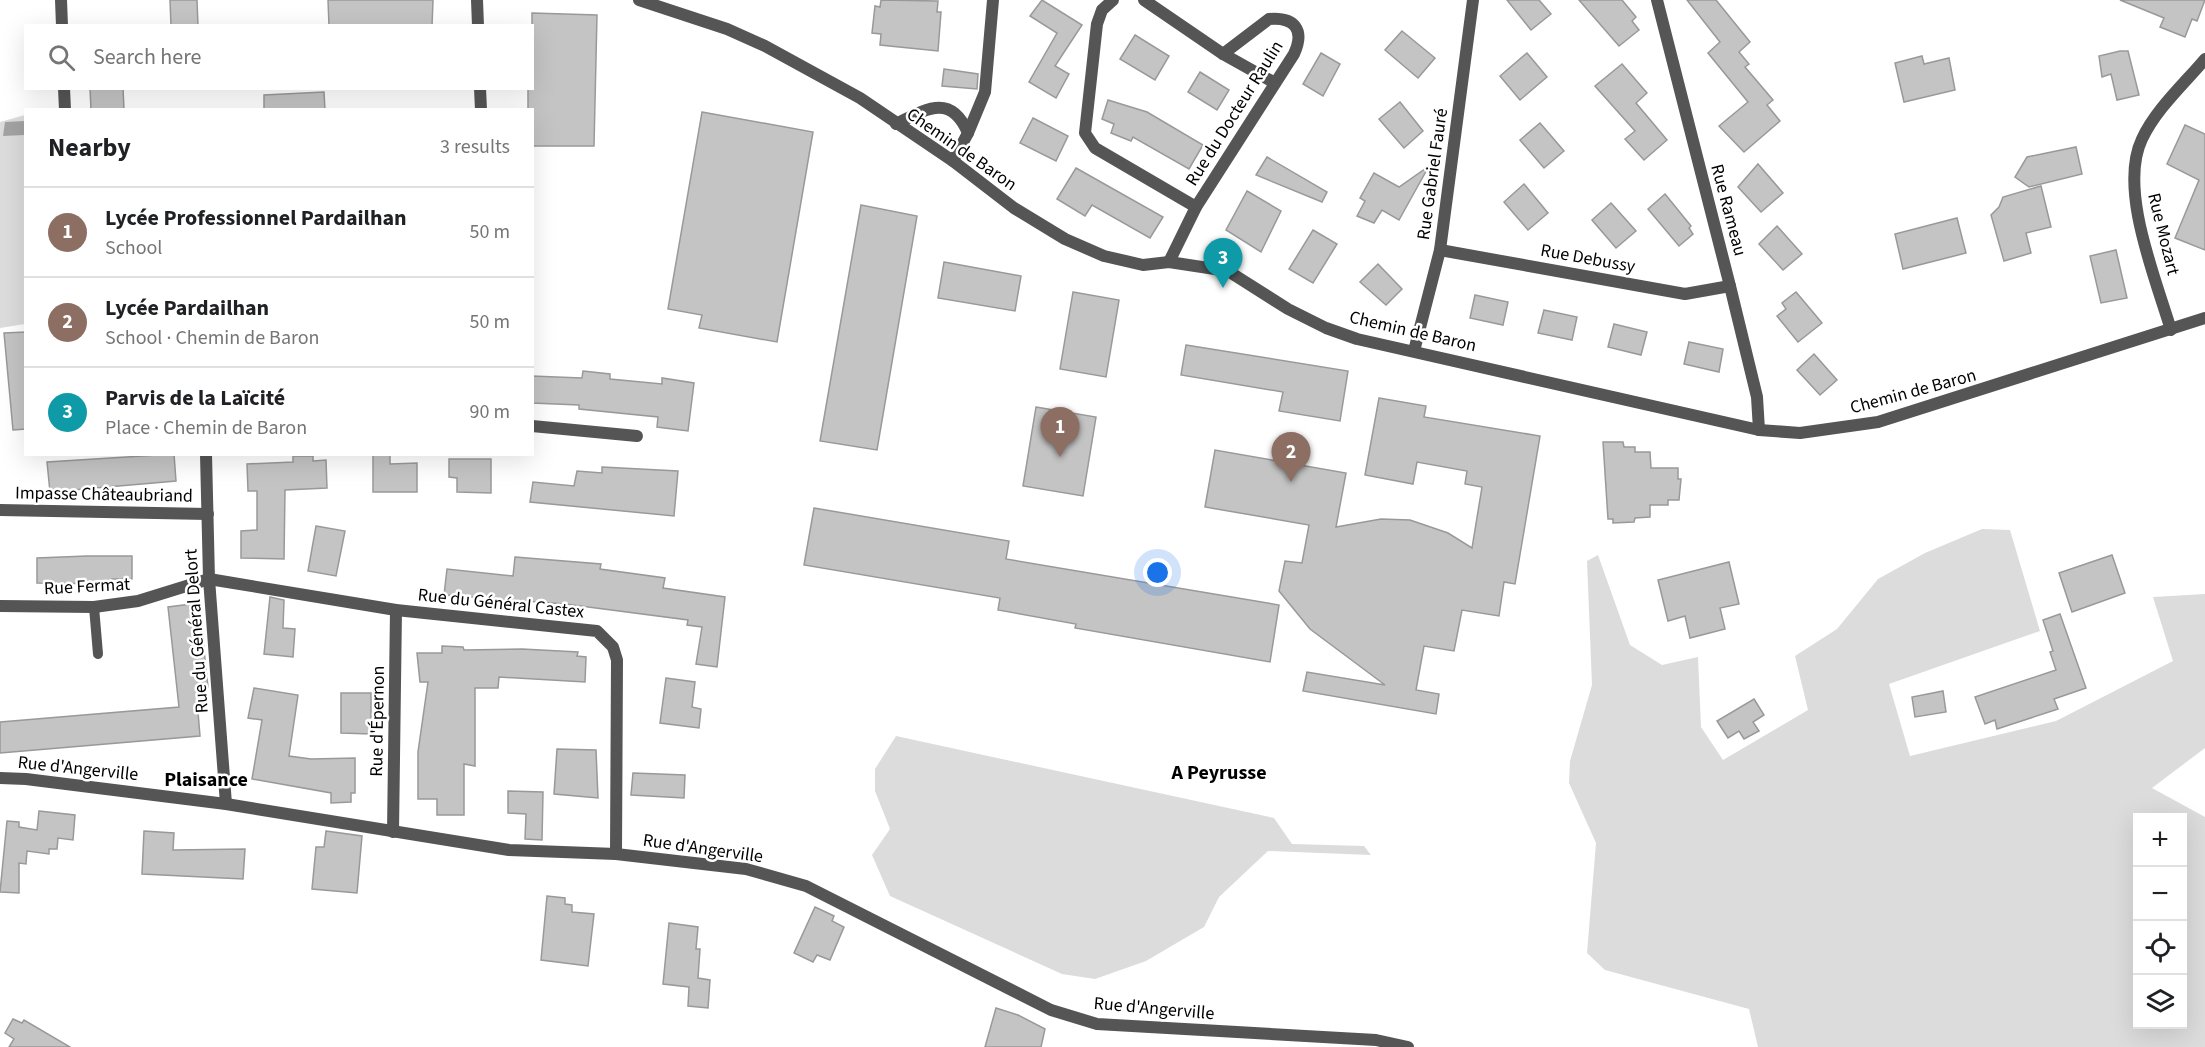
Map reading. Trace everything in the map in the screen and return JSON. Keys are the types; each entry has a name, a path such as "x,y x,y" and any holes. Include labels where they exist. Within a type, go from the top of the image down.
{"street":[{"path":"61,0 62,24"},
{"path":"477,0 478,24"},
{"name":"Chemin de Baron","path":"639,0 726,29 765,46 860,98 953,161 1014,208 1065,239 1104,256 1143,265 1169,262 1227,271 1288,309 1326,328 1357,339 1760,430 1800,433 1878,422 2205,318"},
{"path":"953,161 968,133 985,92 993,0"},
{"path":"1113,0 1102,10 1097,24 1085,133 1095,148 1196,207"},
{"path":"1144,0 1223,54 1275,83"},
{"name":"Rue Gabriel Fauré","path":"1414,351 1440,250 1473,0"},
{"name":"Rue Rameau","path":"1657,0 1757,398 1760,430"},
{"name":"Rue du Docteur Raulin","path":"1169,262 1196,207 1300,42 1294,25 1287,20 1269,19 1223,54"},
{"name":"Rue Mozart","path":"2171,330 2134,201 2133,176 2143,138 2205,59"},
{"path":"64,90 65,108"},
{"path":"480,90 481,108"},
{"path":"896,124 927,109 939,107 952,110 962,118 968,133"},
{"name":"Rue Debussy","path":"1440,250 1685,294 1730,286"},
{"path":"534,426 637,436"},
{"name":"Rue du Général Delort","path":"206,456 209,579 226,804"},
{"name":"Impasse Châteaubriand","path":"0,510 208,514"},
{"name":"Rue Fermat","path":"0,606 94,607 138,601 209,579"},
{"name":"Rue du Général Castex","path":"209,579 396,610 597,631 605,636 614,647 617,660 616,854"},
{"name":"Rue d'Épernon","path":"393,832 396,610"},
{"name":"Rue d'Angerville","path":"0,778 26,779 226,804 509,850 616,854 746,869 806,886 1051,1010 1097,1024 1376,1040 1408,1047"}],"lane":[{"path":"94,607 98,654"}],"shaded area":[{"path":"24,115 24,324 0,328 0,122"},
{"path":"24,121 24,135 3,136 5,122"},
{"path":"1982,529 2010,530 2040,631 1889,684 1910,756 2056,721 2173,661 2153,597 2205,594 2205,748 2152,788 2205,817 2205,1047 1758,1047 1749,1009 1605,970 1587,953 1596,843 1569,783 1570,761 1592,685 1587,561 1598,555 1630,645 1662,665 1698,657 1701,727 1723,760 1808,710 1795,656 1837,629 1878,579 1925,553"},
{"path":"896,736 1274,818 1292,844 1364,846 1371,855 1268,851 1219,897 1204,927 1146,961 1095,979 1062,974 890,896 872,855 890,829 875,791 875,769"}],"building":[{"path":"170,0 197,0 198,24 171,24"},
{"path":"328,0 433,0 432,24 329,24"},
{"path":"881,0 938,1 937,12 941,12 938,51 880,45 881,34 872,33 875,6 880,7"},
{"path":"1042,0 1082,25 1055,66 1069,74 1056,98 1029,82 1057,33 1030,16"},
{"path":"1507,0 1539,0 1551,14 1531,30"},
{"path":"1579,0 1622,0 1636,17 1632,21 1639,30 1619,46"},
{"path":"1687,0 1716,0 1750,42 1739,52 1749,64 1745,67 1773,100 1767,105 1780,121 1744,152 1719,126 1748,102 1708,53 1720,42"},
{"path":"2120,0 2205,0 2197,21 2192,19 2185,37 2160,27 2164,18"},
{"path":"532,13 597,15 594,146 534,146 534,108 528,108 528,90 534,90 534,24 532,24"},
{"path":"1402,31 1435,58 1418,78 1385,50"},
{"path":"1135,35 1169,56 1155,80 1120,59"},
{"path":"2128,51 2139,95 2117,100 2111,74 2102,77 2099,56"},
{"path":"1321,53 1340,64 1323,96 1303,84"},
{"path":"1527,53 1547,77 1520,100 1500,76"},
{"path":"1922,56 1924,64 1949,58 1955,90 1904,102 1895,63"},
{"path":"1622,64 1647,93 1636,103 1667,140 1644,160 1625,139 1635,131 1595,86"},
{"path":"944,69 978,74 977,89 942,86"},
{"path":"1200,72 1229,90 1217,110 1188,92"},
{"path":"90,90 123,90 124,108 91,108"},
{"path":"324,92 325,108 264,108 264,95"},
{"path":"1108,100 1147,112 1203,145 1189,169 1133,137 1131,141 1111,133 1114,124 1102,119"},
{"path":"1400,102 1423,131 1404,148 1379,119"},
{"path":"702,112 813,132 777,342 699,328 702,315 668,309"},
{"path":"1033,118 1068,136 1056,161 1020,143"},
{"path":"1540,123 1564,151 1544,168 1520,140"},
{"path":"2185,125 2205,134 2205,250 2175,238 2199,180 2167,164"},
{"path":"2076,147 2082,174 2029,187 2015,177 2027,157"},
{"path":"1267,157 1327,192 1322,202 1256,175"},
{"path":"1758,164 1783,193 1761,212 1738,187"},
{"path":"1429,166 1399,220 1382,210 1374,223 1357,216 1365,201 1360,198 1374,173 1399,187"},
{"path":"1076,168 1163,217 1150,238 1092,205 1085,216 1057,199"},
{"path":"1524,184 1548,213 1528,230 1504,202"},
{"path":"2041,186 2051,227 2026,233 2031,253 2004,261 1991,215 1999,207 2003,197"},
{"path":"1247,191 1281,211 1261,252 1226,230"},
{"path":"1665,194 1691,226 1689,228 1693,234 1679,246 1648,209"},
{"path":"1611,203 1636,231 1616,248 1592,220"},
{"path":"861,205 917,216 877,450 820,441"},
{"path":"1957,218 1966,253 1903,269 1895,234"},
{"path":"1777,226 1802,254 1783,270 1759,244"},
{"path":"1313,230 1337,244 1313,283 1289,269"},
{"path":"2116,250 2127,298 2101,303 2090,256"},
{"path":"944,262 1021,276 1015,311 938,298"},
{"path":"1378,264 1402,289 1386,305 1360,282"},
{"path":"1073,292 1119,300 1106,377 1060,369"},
{"path":"1796,292 1822,323 1798,342 1777,316 1786,309 1782,303"},
{"path":"1475,295 1508,302 1503,325 1470,318"},
{"path":"1544,310 1577,317 1572,340 1538,333"},
{"path":"1614,324 1647,332 1641,355 1608,347"},
{"path":"24,332 24,429 13,430 4,333"},
{"path":"1689,342 1723,349 1719,372 1684,364"},
{"path":"1186,345 1348,371 1340,421 1279,411 1283,392 1181,375"},
{"path":"1814,354 1837,380 1820,395 1797,370"},
{"path":"583,371 610,374 610,379 662,384 662,378 694,383 688,431 657,427 658,417 579,409 579,405 534,403 534,376 582,378"},
{"path":"1379,398 1426,406 1424,417 1540,436 1515,584 1504,582 1499,616 1462,610 1454,651 1424,646 1416,690 1439,694 1436,714 1303,691 1307,672 1385,685 1310,629 1279,591 1285,561 1302,563 1309,525 1205,507 1215,450 1346,473 1336,527 1381,519 1410,520 1448,533 1472,548 1482,487 1465,484 1467,471 1417,462 1413,484 1365,475"},
{"path":"1036,407 1096,417 1083,496 1023,486"},
{"path":"1603,442 1623,442 1624,447 1635,447 1635,452 1650,452 1651,468 1678,468 1678,479 1681,479 1679,500 1668,500 1668,505 1650,505 1650,517 1635,518 1634,522 1613,523 1613,519 1608,519"},
{"path":"174,456 176,481 50,492 47,462"},
{"path":"293,456 313,456 313,461 326,460 327,488 285,490 284,559 241,558 241,531 257,530 257,491 248,491 247,464 293,462"},
{"path":"373,456 390,456 390,464 417,463 417,492 373,492"},
{"path":"449,459 491,459 491,493 457,492 457,478 449,477"},
{"path":"602,467 678,471 674,516 530,502 533,482 574,486 577,471 602,473"},
{"path":"814,508 1009,541 1006,559 1279,605 1270,662 1075,628 1076,624 998,610 1000,598 804,565"},
{"path":"316,526 345,531 336,576 308,571"},
{"path":"2112,555 2125,593 2072,612 2059,573"},
{"path":"132,556 132,579 112,579 112,584 37,583 37,558"},
{"path":"515,557 601,564 600,569 665,578 663,588 725,597 717,667 696,664 702,627 687,625 688,620 565,604 444,595 447,569 513,576"},
{"path":"1729,562 1739,604 1720,608 1725,629 1690,638 1685,616 1668,621 1658,580"},
{"path":"270,597 284,600 283,628 295,629 293,657 264,654"},
{"path":"199,603 208,687 196,688 200,736 0,753 0,722 179,707 168,607"},
{"path":"2060,614 2086,688 2054,699 2058,709 1997,729 1995,720 1985,724 1975,697 2056,670 2050,652 2053,651 2043,620"},
{"path":"442,646 463,647 464,650 522,649 578,652 577,656 586,657 585,682 499,677 498,688 475,688 475,766 464,764 464,815 437,815 437,799 418,799 418,752 428,682 420,682 417,653 442,653"},
{"path":"666,678 695,682 692,707 701,709 699,728 660,723"},
{"path":"254,688 298,695 289,756 311,759 355,758 355,793 351,793 351,802 331,803 331,793 252,779 262,720 248,718"},
{"path":"1943,691 1946,712 1915,717 1912,697"},
{"path":"341,693 371,693 371,734 341,733"},
{"path":"1754,699 1764,715 1753,722 1759,731 1744,739 1739,731 1728,738 1717,721"},
{"path":"557,749 596,750 598,798 554,794"},
{"path":"633,773 685,775 684,798 631,795"},
{"path":"508,791 543,792 542,840 525,839 526,814 508,813"},
{"path":"39,811 75,815 73,840 58,838 57,849 49,849 49,854 27,851 26,864 19,863 19,893 0,892 7,821 19,822 19,827 37,830"},
{"path":"144,831 174,833 173,850 245,849 243,879 142,874"},
{"path":"326,831 362,836 357,893 312,889 316,847 324,847"},
{"path":"547,896 565,898 565,904 572,905 572,912 594,914 588,966 541,960"},
{"path":"815,907 834,916 832,921 844,927 830,960 817,955 813,962 794,953"},
{"path":"669,923 698,927 696,949 700,949 698,978 710,980 708,1008 688,1006 689,987 663,984"},
{"path":"996,1008 1018,1015 1045,1029 1041,1047 985,1047"},
{"path":"13,1019 22,1023 24,1020 70,1047 9,1047 14,1039 5,1033"}],"place":[{"name":"Parvis de la Laïcité","path":"1223,288"},
{"name":"Lycée Professionnel Pardailhan","path":"1060,457"},
{"name":"Lycée Pardailhan","path":"1291,482"}],"district":[{"name":"A Peyrusse","path":"1219,772"},
{"name":"Plaisance","path":"206,779"}]}
